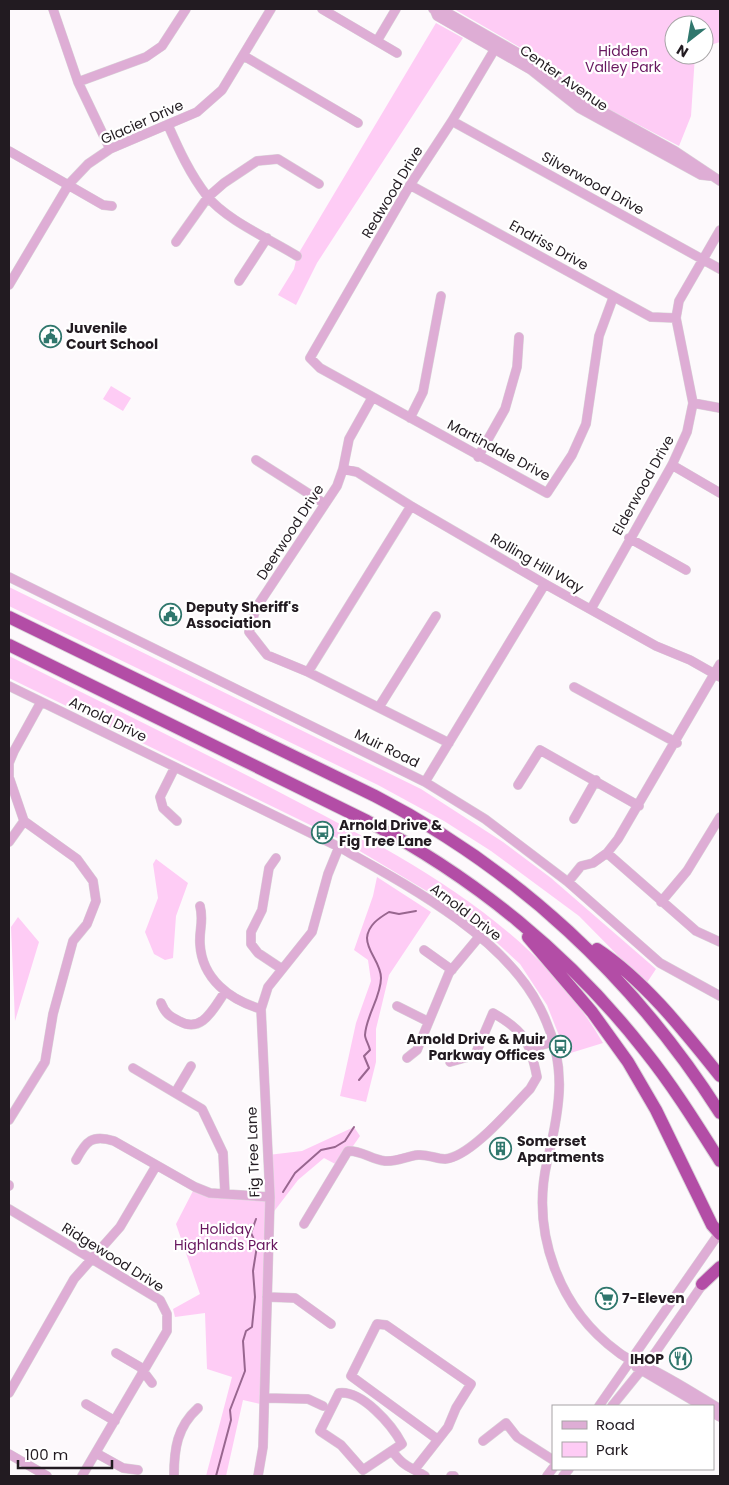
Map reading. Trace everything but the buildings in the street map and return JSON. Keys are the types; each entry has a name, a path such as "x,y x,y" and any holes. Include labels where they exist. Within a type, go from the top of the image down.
{"highway":[{"path":"9,617 407,813 499,872 577,938 647,1012 683,1057 720,1113"},
{"path":"9,646 379,827 448,868 515,918 578,975 626,1028 670,1084 720,1161"},
{"path":"515,918 531,941 592,1012 628,1062 660,1118 712,1225 720,1233"},
{"path":"577,938 621,967 672,1019 720,1076"},
{"path":"702,1284 720,1267"}],"street":[{"path":"53,9 78,82 110,149"},
{"path":"78,82 146,57 162,46 186,9"},
{"name":"Glacier Drive","path":"9,285 70,184 88,164 110,149 197,112 222,90 271,9"},
{"path":"324,9 397,53"},
{"path":"376,40 396,9"},
{"name":"Center Avenue","path":"434,9 441,9 498,45 542,68 582,100 675,151 720,181"},
{"name":"Redwood Drive","path":"310,358 410,185 498,45"},
{"path":"244,56 358,123"},
{"name":"Silverwood Drive","path":"452,121 720,269"},
{"path":"168,125 186,164 208,197 232,217 297,256"},
{"path":"9,151 103,204 112,206"},
{"path":"176,242 208,197 224,182 257,161 278,159 319,184"},
{"name":"Endriss Drive","path":"410,185 613,298 651,317 676,318"},
{"name":"Elderwood Drive","path":"591,609 672,465 687,432 692,403 676,318 679,301 720,230"},
{"path":"239,281 267,238"},
{"path":"410,418 423,392 441,296"},
{"name":"Martindale Drive","path":"310,358 320,368 372,398 478,457 548,493 572,455 586,424 599,336 613,298"},
{"path":"478,457 506,408 517,367 519,337"},
{"name":"Deerwood Drive","path":"372,398 349,439 343,469 337,486 256,608 249,632 267,655 308,672 449,743"},
{"path":"692,403 720,408"},
{"path":"256,460 325,504"},
{"path":"672,465 720,493"},
{"name":"Rolling Hill Way","path":"343,469 357,472 411,506 545,584 717,676"},
{"path":"308,672 411,506"},
{"path":"630,538 686,570"},
{"name":"Muir Road","path":"9,577 425,782 485,819 568,882 660,963 720,996"},
{"path":"425,782 545,584"},
{"path":"379,707 436,616"},
{"path":"568,882 581,866 593,863 607,853 618,840 717,676 720,664"},
{"name":"Arnold Drive","path":"9,686 339,847 413,889 478,937 514,969 540,1008 553,1042 559,1080 558,1117 547,1163 542,1202 543,1226 549,1254 561,1283 581,1315 598,1335 631,1361 700,1405"},
{"path":"574,687 677,743"},
{"path":"9,1120 45,1062 53,1014 73,941 87,924 96,901 92,881 77,859 24,821 9,777 9,763 41,702"},
{"path":"518,785 540,750 639,806"},
{"path":"175,767 160,797 163,808 177,821"},
{"path":"574,819 596,780"},
{"path":"661,902 687,871 720,817"},
{"path":"9,842 24,821"},
{"name":"Fig Tree Lane","path":"258,1476 263,1447 270,1197 261,1009 268,987 312,932 328,874 339,847"},
{"path":"607,853 696,931 720,942"},
{"path":"276,858 269,868 262,910 251,932 251,944 258,953 282,969"},
{"path":"200,906 204,920 200,945 204,962 210,975 225,992 244,1004 261,1009"},
{"path":"407,1058 417,1050 427,1021 452,970 478,937"},
{"path":"424,950 452,970"},
{"path":"161,1003 166,1014 186,1025 197,1026 205,1020 225,992"},
{"path":"397,1006 427,1021"},
{"path":"304,1224 348,1151 355,1150 383,1161 396,1161 417,1155 444,1159 455,1157 474,1144 530,1089 537,1077 531,1048 514,1025 493,1013 475,1055 450,1062"},
{"path":"531,1048 553,1042"},
{"path":"175,1093 191,1066"},
{"path":"133,1068 202,1110 223,1153 225,1194"},
{"path":"76,1160 91,1140 101,1137 114,1141 156,1166 210,1193 270,1197"},
{"path":"9,1393 74,1279 120,1228 156,1166"},
{"name":"Ridgewood Drive","path":"9,1209 160,1300 167,1314 167,1331 82,1476"},
{"path":"600,1405 720,1233"},
{"path":"613,1405 642,1368 720,1258"},
{"path":"267,1297 295,1298 331,1324"},
{"path":"414,1469 448,1427 456,1408 471,1384 386,1325 376,1324 351,1376 437,1439"},
{"path":"116,1353 140,1367 152,1383"},
{"name":"Arnold Drive","path":"642,1368 720,1408"},
{"path":"339,1393 351,1394 386,1418 402,1444 392,1451 363,1470 341,1446 320,1431 339,1393"},
{"path":"264,1398 308,1399 323,1406"},
{"path":"86,1404 115,1421"},
{"path":"174,1476 175,1445 187,1418 198,1408"},
{"path":"483,1441 506,1423 517,1437 552,1459"},
{"path":"392,1451 404,1466 414,1469 425,1476"},
{"path":"96,1453 123,1468 138,1470"},
{"path":"10,1458 47,1476"}],"green space":[{"name":"Hidden Valley Park","path":"454,9 720,9 720,42 714,44 714,15 664,15 664,65 694,65 691,116 679,146 591,100 540,59"},
{"path":"436,23 463,38 317,263 296,305 278,295 294,269 297,256"},
{"path":"111,386 131,398 123,411 103,399"},
{"path":"9,587 421,789 503,842 551,878 656,969 646,984 579,916 491,851 444,821 378,785 9,606"},
{"path":"9,656 212,757 370,840 459,895 501,926 539,961 574,999 603,1043 564,1055 560,1038 547,1005 520,964 483,930 440,899 343,841 9,678"},
{"path":"156,859 188,883 176,916 173,958 165,960 154,954 145,932 158,898 153,864"},
{"path":"377,877 431,912 389,975 376,1029 376,1062 366,1102 340,1096 356,1023 371,981 368,960 354,950 373,896"},
{"path":"18,917 39,942 15,1021 11,927"},
{"name":"Holiday Highlands Park","path":"354,1127 360,1136 339,1166 324,1158 298,1180 269,1218 264,1405 243,1400 226,1476 206,1476 232,1377 207,1369 205,1313 175,1317 173,1309 200,1294 176,1224 195,1187 269,1197 268,1155 302,1151"}],"waterway":[{"path":"359,1080 369,1068 364,1056 370,1050 365,1035 379,992 381,978 379,967 369,948 367,938 369,929 389,912 399,914 416,911"},
{"path":"283,1192 295,1173 321,1150 335,1147 345,1141 354,1127"},
{"path":"216,1476 231,1420 230,1410 245,1371 243,1341 246,1331 252,1327 255,1297 253,1271 257,1246 251,1233 256,1219"}],"place":[{"name":"Juvenile Court School","path":"50,336"},
{"name":"Deputy Sheriff's Association","path":"170,615"},
{"name":"Arnold Drive & Fig Tree Lane","path":"323,833"},
{"name":"Arnold Drive & Muir Parkway Offices","path":"561,1047"},
{"name":"Somerset Apartments","path":"501,1149"},
{"name":"7-Eleven","path":"606,1298"},
{"name":"IHOP","path":"680,1359"}]}
